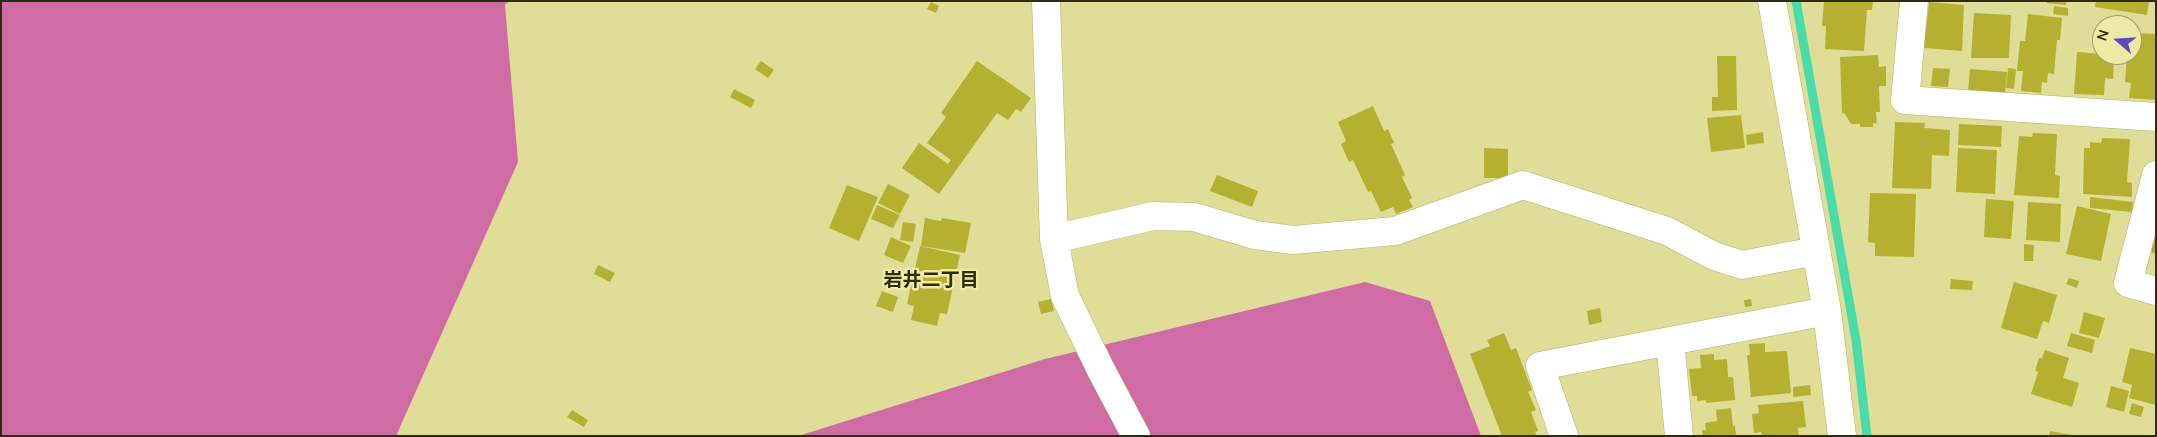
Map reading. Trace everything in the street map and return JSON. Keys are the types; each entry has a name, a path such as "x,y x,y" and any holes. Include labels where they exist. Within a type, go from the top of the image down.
{"street":[{"path":"1046,1 1054,239 1065,296 1136,436"},
{"path":"1914,1 1905,100 2156,117"},
{"path":"1767,2 1827,310 1842,436"},
{"path":"2156,176 2128,283 2156,291"},
{"path":"1054,239 1153,216 1194,217 1255,235 1293,240 1395,231 1523,185 1667,232 1714,256 1742,265 1816,251"},
{"path":"1564,436 1540,366 1827,310"},
{"path":"1670,342 1679,436"}],"shaded area":[{"path":"1,1 509,1 505,5 518,162 396,436 1,436"},
{"path":"1365,282 1430,301 1481,436 798,436 1045,359"}],"building":[{"path":"1824,1 1873,1 1872,10 1867,10 1864,51 1825,49 1826,26 1822,26"},
{"path":"2047,1 2066,1 2066,5 2047,3"},
{"path":"2096,1 2149,1 2147,15 2095,7"},
{"path":"931,2 939,6 936,13 927,9"},
{"path":"1929,2 1964,5 1962,51 1924,48"},
{"path":"2054,6 2068,8 2068,16 2053,14"},
{"path":"1974,13 2011,15 2009,58 1971,58"},
{"path":"2028,14 2062,18 2060,40 2057,40 2054,74 2048,73 2047,83 2042,82 2041,93 2021,91 2023,71 2017,71 2020,41 2025,41"},
{"path":"2142,33 2156,34 2156,100 2129,98 2131,83 2125,82 2126,65 2142,65"},
{"path":"2077,52 2092,53 2092,65 2114,65 2113,79 2105,78 2104,95 2074,94"},
{"path":"1878,55 1879,67 1886,66 1886,86 1879,86 1880,112 1876,112 1877,123 1873,123 1873,127 1860,127 1860,124 1851,124 1845,114 1842,113 1840,57"},
{"path":"1717,56 1736,56 1737,110 1712,111 1712,97 1718,97"},
{"path":"761,61 774,70 768,78 755,69"},
{"path":"977,61 1031,98 1021,112 1016,109 1008,120 997,113 939,194 902,168 919,143 948,164 951,160 927,143 946,117 941,113"},
{"path":"1933,68 1950,69 1948,87 1931,86"},
{"path":"2008,68 2016,69 2014,89 2006,88"},
{"path":"1970,69 2007,72 2005,95 1968,92"},
{"path":"734,89 755,100 751,108 730,97"},
{"path":"1373,106 1384,131 1388,129 1394,143 1391,144 1405,175 1402,177 1412,198 1409,200 1413,207 1396,214 1393,207 1381,212 1371,191 1368,192 1353,160 1349,162 1341,144 1346,141 1338,122"},
{"path":"1741,115 1745,148 1711,152 1707,118"},
{"path":"1895,122 1925,123 1924,128 1950,130 1949,156 1932,155 1931,189 1892,188"},
{"path":"1959,124 2002,126 2001,147 1958,145"},
{"path":"1763,132 1764,143 1747,145 1746,135"},
{"path":"2033,133 2057,134 2055,175 2060,176 2059,198 2014,195 2019,136 2032,137"},
{"path":"2102,138 2130,139 2127,182 2132,183 2132,197 2083,194 2084,148 2090,148 2090,142 2101,143"},
{"path":"1484,148 1508,149 1508,178 1484,178"},
{"path":"1958,148 1997,150 1995,194 1956,192"},
{"path":"1217,175 1258,191 1252,207 1210,191"},
{"path":"888,184 910,195 900,214 878,203"},
{"path":"847,185 878,197 859,241 829,228"},
{"path":"1870,193 1916,194 1914,257 1875,256 1875,243 1868,242"},
{"path":"2090,197 2133,202 2132,212 2090,208"},
{"path":"1986,199 2014,201 2011,239 1984,237"},
{"path":"2028,202 2061,204 2060,242 2026,240"},
{"path":"877,205 900,215 893,228 871,219"},
{"path":"2077,206 2111,214 2101,261 2066,254"},
{"path":"925,218 941,221 942,218 971,223 965,253 921,246"},
{"path":"903,222 916,224 913,242 900,240"},
{"path":"891,237 911,246 903,263 884,255"},
{"path":"2156,238 2156,254 2151,252"},
{"path":"2024,244 2034,245 2033,261 2024,261"},
{"path":"920,246 960,255 947,314 940,313 937,326 911,320 914,306 907,304"},
{"path":"598,265 615,273 610,282 594,274"},
{"path":"2069,278 2079,281 2077,288 2066,284"},
{"path":"1951,279 1973,281 1972,290 1950,289"},
{"path":"2014,282 2057,295 2049,323 2043,321 2037,339 2001,328"},
{"path":"882,291 898,297 893,312 876,306"},
{"path":"1051,299 1054,311 1041,314 1038,302"},
{"path":"1751,299 1752,306 1745,307 1744,300"},
{"path":"1600,308 1602,322 1589,325 1587,311"},
{"path":"2084,312 2105,318 2099,338 2079,333"},
{"path":"1504,333 1511,350 1516,348 1532,390 1528,392 1536,410 1531,412 1538,431 1535,432 1537,436 1502,436 1470,354 1490,346 1487,340"},
{"path":"2071,333 2095,340 2092,353 2067,346"},
{"path":"1765,343 1765,352 1787,351 1791,393 1751,397 1747,355 1750,355 1749,344"},
{"path":"2130,348 2156,354 2156,405 2129,398 2132,385 2122,382"},
{"path":"2045,350 2069,358 2063,378 2079,383 2072,407 2031,394 2038,372 2035,371 2039,358 2042,358"},
{"path":"1714,354 1714,360 1727,359 1728,377 1733,377 1735,400 1706,403 1706,400 1697,401 1697,396 1692,396 1689,369 1701,368 1700,355"},
{"path":"1810,385 1811,395 1793,397 1793,387"},
{"path":"2111,386 2129,391 2124,412 2106,407"},
{"path":"1803,401 1806,427 1798,428 1799,436 1762,436 1761,432 1754,433 1752,414 1759,413 1758,405"},
{"path":"2132,403 2144,407 2141,417 2129,414"},
{"path":"1731,408 1736,436 1703,436 1702,430 1706,430 1705,423 1717,421 1716,410"},
{"path":"572,410 588,420 584,427 567,417"},
{"path":"2050,431 2072,435 2049,436"}],"waterway":[{"path":"1796,1 1856,340 1867,436"}],"district":[{"name":"岩井二丁目","path":"931,281"}]}
